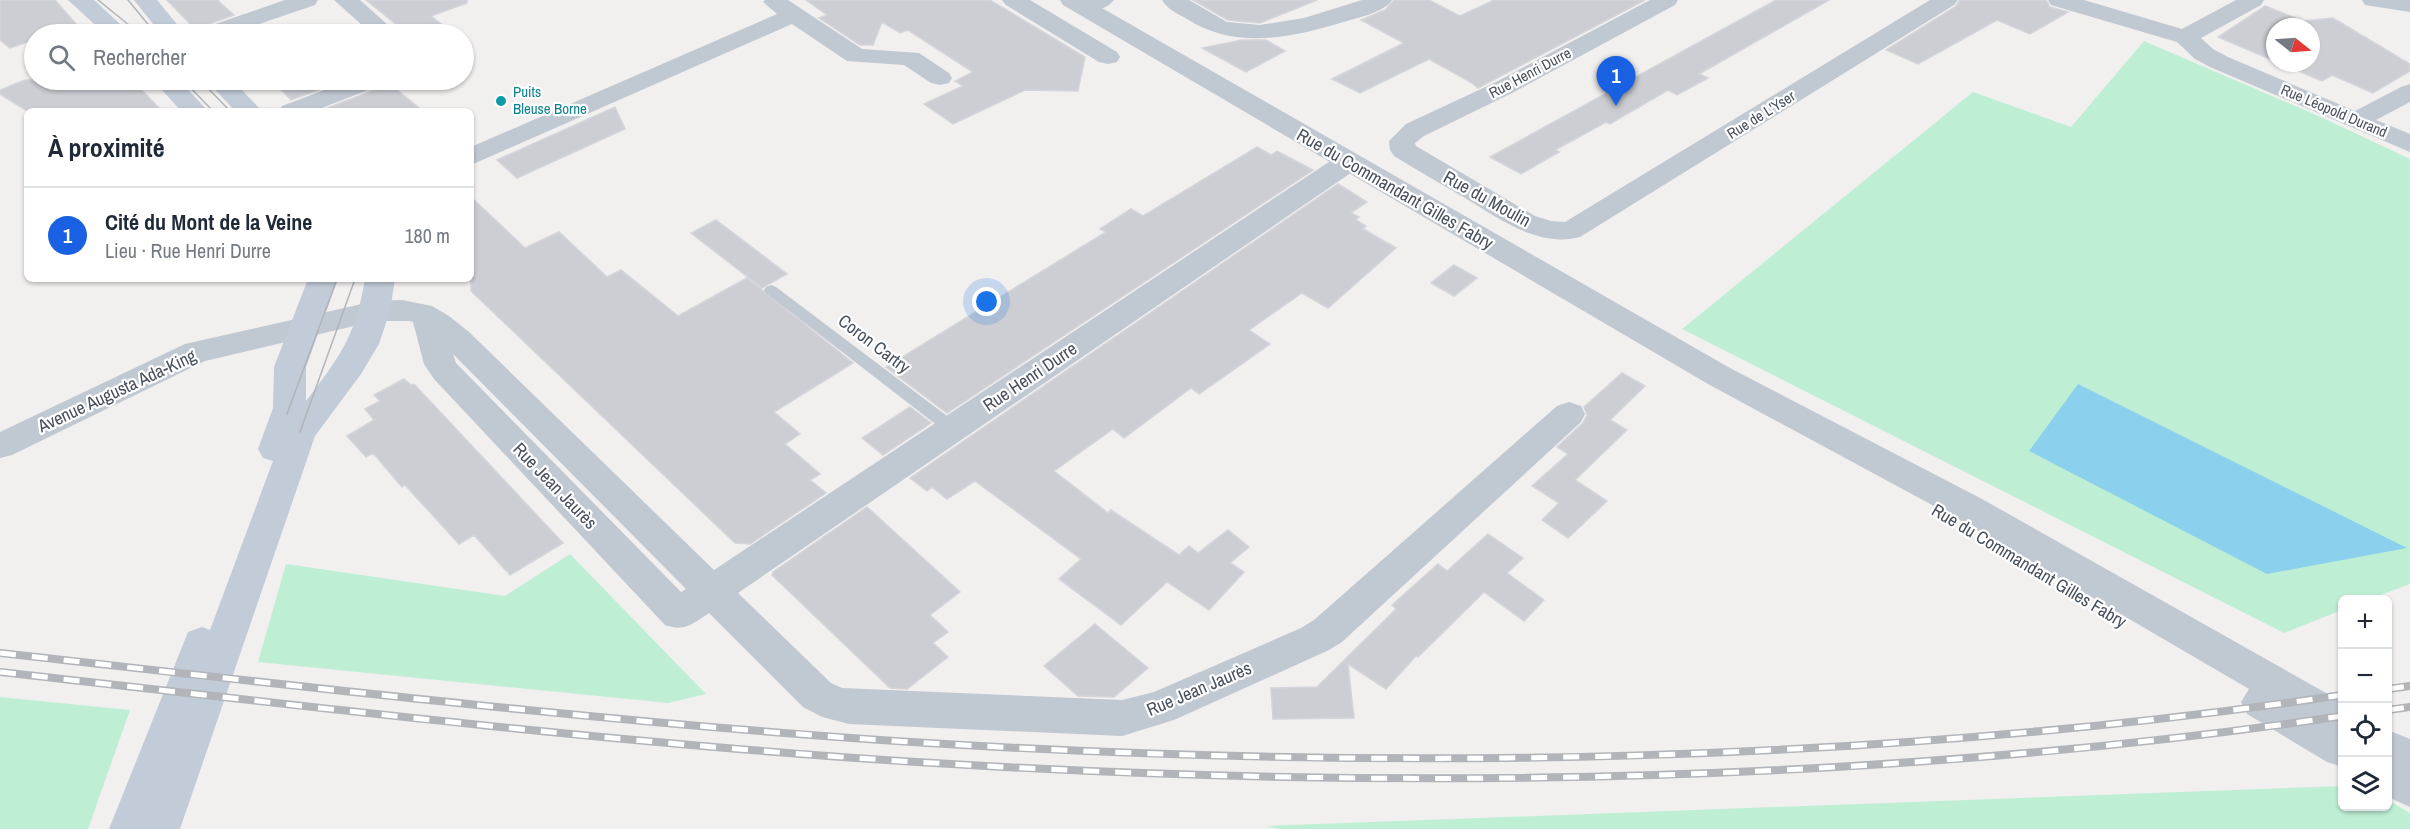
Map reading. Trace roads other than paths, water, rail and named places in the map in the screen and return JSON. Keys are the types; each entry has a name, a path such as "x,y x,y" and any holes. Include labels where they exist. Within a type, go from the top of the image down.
{"main road":[{"path":"80,0 108,24"},
{"path":"145,0 165,24"},
{"path":"175,90 192,108"},
{"path":"228,90 246,108"},
{"path":"294,423 290,405 289,373 322,282"},
{"path":"158,829 239,575 294,423 357,356 375,310 380,282"},
{"path":"130,829 239,575"}],"street":[{"path":"237,24 307,0"},
{"path":"346,0 374,24"},
{"path":"772,0 856,56 909,58 940,78"},
{"path":"1014,0 1108,57"},
{"path":"1173,0 1218,27 1246,32 1297,26 1344,15 1381,0"},
{"name":"Rue Henri Durre","path":"1402,150 1402,141 1416,130 1499,90 1667,0"},
{"name":"Rue de L'Yser","path":"1576,229 1946,0"},
{"name":"Rue Léopold Durand","path":"2059,0 2185,37 2204,54 2219,62 2410,144"},
{"path":"2185,37 2253,0"},
{"path":"2373,0 2410,5"},
{"name":"Rue du Commandant Gilles Fabry","path":"1086,2 1348,162 1719,376 1958,526 2338,719"},
{"path":"474,156 793,15"},
{"path":"299,108 346,90"},
{"path":"2357,120 2410,92"},
{"name":"Rue du Moulin","path":"1402,150 1532,225 1556,231 1576,229"},
{"name":"Rue Henri Durre","path":"711,592 1348,162"},
{"name":"Rue Jean Jaurès","path":"306,327 375,310 410,309 427,316 440,364 445,372 678,614 711,592 817,695 836,705 1099,718 1122,718 1160,708 1315,639 1328,631 1569,414"},
{"name":"Avenue Augusta Ada-King","path":"0,446 187,355 219,345 306,327"},
{"name":"Rue du Commandant Gilles Fabry","path":"2130,614 2338,746"},
{"path":"2392,750 2410,761"},
{"path":"2392,777 2410,788"}],"lane":[{"name":"Coron Cartry","path":"771,290 953,429"}],"water":[{"path":"2078,384 2407,548 2267,574 2029,451"}],"tram line":[{"path":"98,0 128,24"},
{"path":"128,0 148,24"},
{"path":"193,90 210,108"},
{"path":"210,90 227,108"},
{"path":"287,414 336,282"},
{"path":"300,432 354,282"}],"railway":[{"path":"0,653 464,704 696,726 928,743 1105,752 1282,757 1459,758 1636,755 1814,748 1990,736 2166,718 2338,696"},
{"path":"0,672 458,723 687,745 917,762 1273,777 1631,776 1810,769 1988,756 2166,739 2338,717"},
{"path":"2392,688 2410,686"},
{"path":"2392,709 2410,707"}],"place":[{"name":"Puits Bleuse Borne","path":"501,101"},
{"name":"Cité du Mont de la Veine","path":"1616,106"}]}
